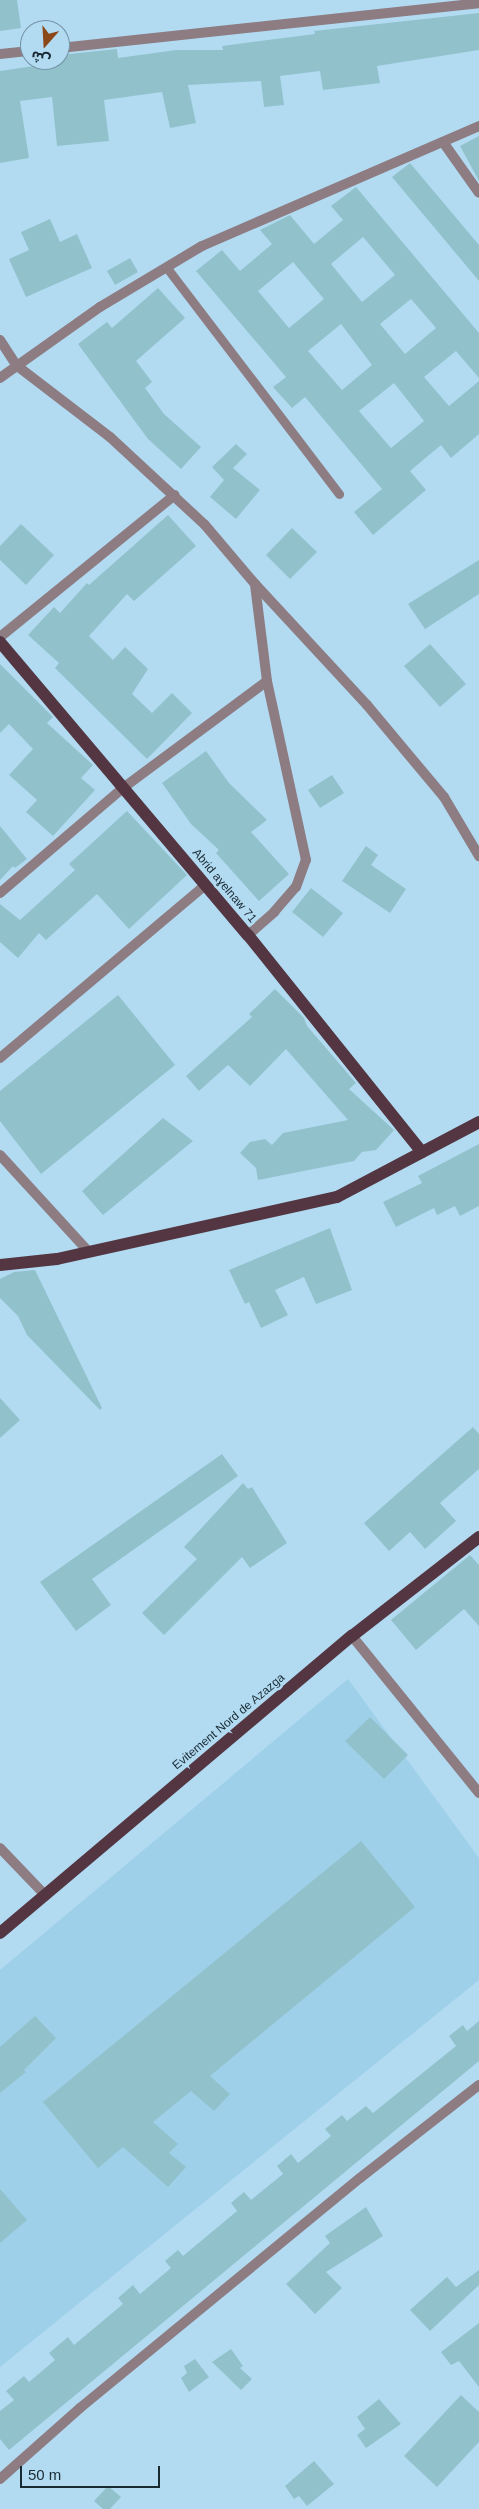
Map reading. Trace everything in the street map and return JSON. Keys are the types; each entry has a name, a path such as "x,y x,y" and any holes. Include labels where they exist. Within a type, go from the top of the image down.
{"main road":[{"name":"Abrid aɣelnaw 71","path":"0,642 204,886 248,935 422,1152"},
{"path":"0,1265 57,1259 87,1250 337,1197 479,1122"},
{"name":"Evitement Nord de Azazga","path":"0,1933 352,1636 479,1537"}],"street":[{"path":"70,47 479,3"},
{"path":"0,54 20,52"},
{"path":"0,378 100,307 202,246 248,224 479,126"},
{"path":"443,142 479,193"},
{"path":"0,340 16,365 68,402 175,495 205,525 255,584 368,705 437,789 479,856"},
{"path":"0,637 175,495"},
{"path":"248,935 274,912 296,887 306,860 266,681 255,584"},
{"path":"0,893 123,788 266,681"},
{"path":"0,1058 204,886"},
{"path":"0,1155 87,1250"},
{"path":"352,1636 479,1793"},
{"path":"0,1848 46,1896"},
{"path":"0,2479 80,2408 337,2196 479,2085"}],"lane":[{"path":"167,268 339,494"}],"shaded area":[{"path":"348,1679 479,1858 479,1980 0,2367 0,1970"}],"building":[{"path":"0,0 17,0 20,28 0,31"},
{"path":"479,13 479,50 377,66 380,83 323,90 320,71 280,76 284,105 264,107 261,81 188,85 196,123 170,128 162,92 104,100 109,141 57,146 52,97 20,101 29,158 0,163 0,71 20,68 20,70 70,70 70,54 117,49 118,58 176,50 223,50 222,46 315,34 314,31"},
{"path":"479,136 479,181 460,146"},
{"path":"410,163 479,245 479,281 392,177"},
{"path":"356,187 479,333 479,378 456,351 424,377 449,406 479,381 479,434 451,458 441,445 410,471 426,490 373,535 354,512 382,489 305,397 292,408 273,387 286,377 196,271 222,250 240,271 272,244 260,230 290,215 314,244 343,220 331,206","holes":["363,237 395,275 362,302 331,264","293,262 324,299 289,328 258,291","411,299 436,328 405,354 380,324","341,324 372,365 342,390 308,351","394,383 424,421 391,448 359,411"]},
{"path":"50,219 60,242 77,234 92,268 26,297 9,259 29,250 21,232"},
{"path":"130,258 138,272 115,285 107,271"},
{"path":"158,288 185,318 136,361 152,382 145,388 164,414 201,447 181,469 148,439 78,344 107,322 112,328"},
{"path":"236,444 247,454 233,468 260,490 236,519 210,497 224,480 212,467"},
{"path":"168,515 196,546 134,601 127,594 89,636 113,660 125,647 148,669 132,694 152,713 172,693 192,713 147,759 55,668 59,663 28,635 54,607 60,613 87,583 89,585"},
{"path":"21,524 54,555 26,585 0,560 0,546"},
{"path":"292,528 317,552 290,579 266,555"},
{"path":"479,560 479,594 425,629 408,604"},
{"path":"430,644 466,684 440,707 404,666"},
{"path":"0,664 53,717 47,723 93,765 81,778 95,790 53,836 26,812 37,800 9,775 33,749 9,724 0,733"},
{"path":"206,751 229,783 267,820 251,832 289,874 259,901 216,853 219,850 191,824 162,783"},
{"path":"332,775 344,793 320,808 308,790"},
{"path":"127,811 187,875 129,929 97,894 46,940 39,933 18,958 0,942 0,904 20,920 75,870 69,864"},
{"path":"0,826 27,859 15,868 13,866 0,880"},
{"path":"366,846 378,855 371,865 406,889 390,913 342,881"},
{"path":"311,888 343,913 323,937 292,912"},
{"path":"275,989 304,1018 307,1026 356,1083 349,1089 394,1130 376,1150 362,1152 354,1161 258,1180 256,1168 240,1153 250,1142 265,1139 272,1145 283,1133 348,1120 286,1049 250,1086 228,1065 199,1091 186,1076 252,1017 249,1014"},
{"path":"118,995 175,1065 41,1174 0,1121 0,1091"},
{"path":"163,1118 193,1141 103,1215 82,1191"},
{"path":"479,1144 479,1206 460,1216 455,1206 437,1215 434,1208 396,1227 383,1202 422,1183 418,1176"},
{"path":"330,1228 352,1290 316,1304 304,1277 275,1290 288,1315 261,1328 249,1302 245,1304 229,1270"},
{"path":"35,1270 102,1408 100,1410 27,1335 18,1316 0,1298 0,1279 14,1272"},
{"path":"0,1398 20,1420 0,1438"},
{"path":"473,1427 479,1434 479,1469 440,1503 456,1521 425,1549 410,1532 389,1551 364,1523"},
{"path":"222,1454 238,1476 92,1579 111,1605 76,1631 40,1582"},
{"path":"243,1483 248,1489 252,1487 287,1543 250,1568 242,1557 164,1635 142,1613 197,1559 184,1547"},
{"path":"470,1555 479,1565 479,1626 464,1609 416,1650 391,1620"},
{"path":"370,1717 408,1755 384,1779 345,1741"},
{"path":"361,1841 415,1907 210,2076 230,2094 214,2111 191,2091 153,2122 178,2144 169,2153 186,2167 168,2187 123,2147 98,2168 43,2102"},
{"path":"35,2016 56,2038 24,2070 26,2072 0,2093 0,2047"},
{"path":"479,2021 479,2061 9,2450 0,2439 0,2411 14,2400 6,2391 24,2376 29,2382 55,2360 49,2353 68,2337 74,2345 123,2304 118,2298 133,2285 140,2294 171,2268 165,2261 178,2250 183,2256 237,2211 231,2203 244,2192 251,2200 283,2174 277,2166 291,2154 298,2163 331,2136 325,2129 342,2115 347,2121 366,2106 373,2113 456,2046 449,2036 463,2025 467,2031"},
{"path":"0,2189 27,2220 0,2243"},
{"path":"366,2207 383,2236 326,2272 342,2288 315,2314 286,2284 330,2243 325,2236"},
{"path":"479,2270 479,2285 430,2331 410,2310 447,2277 456,2287"},
{"path":"479,2323 479,2387 459,2361 451,2365 441,2352"},
{"path":"231,2349 243,2366 240,2368 252,2379 241,2390 212,2362"},
{"path":"195,2359 209,2377 189,2392 181,2378 187,2373 184,2366"},
{"path":"461,2395 479,2412 479,2442 437,2487 404,2456"},
{"path":"379,2399 401,2424 366,2448 357,2435 365,2429 357,2417"},
{"path":"314,2461 334,2484 307,2506 299,2496 294,2499 285,2486"},
{"path":"108,2486 121,2497 110,2509 103,2509 94,2501"}]}
